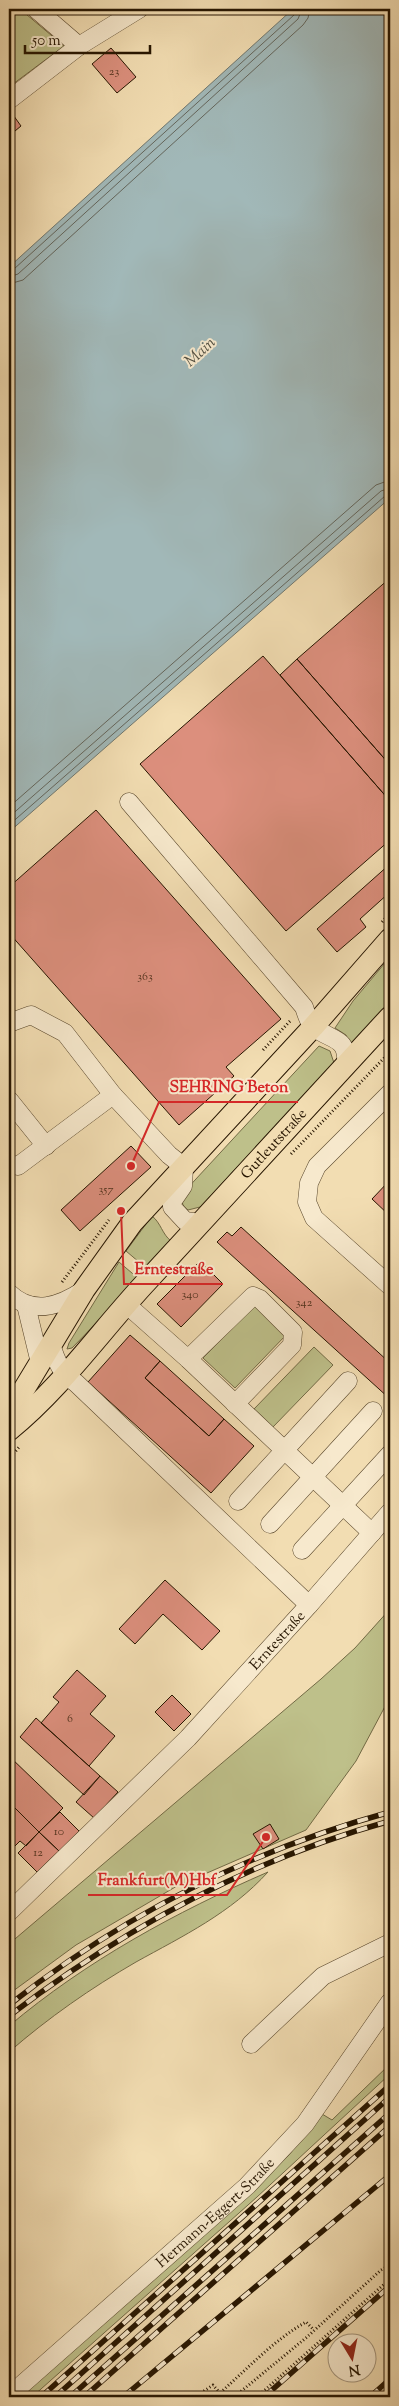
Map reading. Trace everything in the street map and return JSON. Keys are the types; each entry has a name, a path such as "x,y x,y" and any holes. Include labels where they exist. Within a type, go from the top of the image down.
{"main road":[{"path":"9,1414 84,1290 132,1223 313,1027 390,939"},
{"name":"Gutleutstraße","path":"9,1430 26,1416 64,1376 126,1304 390,1018"}],"street":[{"path":"36,9 79,46"},
{"path":"9,100 79,46 139,9"},
{"path":"129,802 304,1007 313,1027 340,1042 347,1052 346,1064"},
{"path":"9,1023 31,1015 65,1033 113,1095 169,1154 184,1166 183,1186 172,1202 172,1207 185,1221 200,1224"},
{"path":"390,1093 317,1166 309,1183 308,1202 314,1218 390,1286"},
{"path":"9,1164 18,1166 113,1095"},
{"path":"9,1100 46,1146"},
{"path":"9,1293 26,1305 45,1308 68,1301 84,1290"},
{"path":"188,1359 253,1296 267,1306 293,1332 292,1345 234,1404"},
{"path":"126,1304 188,1359 372,1533"},
{"path":"26,1305 40,1363"},
{"path":"51,1344 56,1362 64,1376"},
{"name":"Erntestraße","path":"9,1912 188,1738 309,1605 83,1390 64,1376"},
{"path":"238,1501 348,1381"},
{"path":"270,1524 373,1411"},
{"path":"302,1550 390,1454"},
{"path":"309,1605 390,1512"},
{"path":"251,2044 323,1976 390,1943"},
{"name":"Hermann-Eggert-Straße","path":"9,2396 248,2186 279,2154 310,2117 390,2002"}],"path":[{"path":"237,2397 238,2393 314,2330 381,2270 390,2265"},
{"path":"257,2397 390,2279"},
{"path":"194,2397 213,2385 219,2395 276,2343 300,2325 306,2322 314,2330"}],"green space":[{"path":"9,9 20,9 64,46 9,87"},
{"path":"390,957 390,1004 351,1046 346,1035 335,1028 353,1001"},
{"path":"319,1046 330,1051 334,1063 200,1207 188,1210 182,1202 183,1193"},
{"path":"152,1216 171,1241 146,1268 126,1251"},
{"path":"119,1262 139,1279 72,1348 67,1349 69,1343"},
{"path":"255,1305 286,1335 235,1388 203,1358"},
{"path":"314,1347 333,1365 273,1427 254,1409"},
{"path":"390,1609 390,1697 356,1761 306,1830 177,1886 76,1945 9,1994 9,1944 321,1679 355,1648"},
{"path":"268,1872 254,1887 222,1912 86,1993 54,2015 9,2052 9,2026 69,1980 166,1921"},
{"path":"390,2064 390,2074 257,2197 32,2397 20,2397 252,2190 288,2156 322,2114 332,2120"}],"water":[{"name":"Main","path":"293,9 390,9 390,498 9,832 9,267"}],"building":[{"path":"111,48 136,77 117,93 92,64"},
{"path":"11,112 21,126 9,136 9,114"},
{"path":"390,578 390,765 297,659"},
{"path":"263,656 390,801 390,840 286,931 140,764"},
{"path":"297,659 390,765 390,801 280,675"},
{"path":"96,810 281,1019 226,1067 234,1076 179,1125 9,933 9,887"},
{"path":"390,864 390,892 360,919 366,927 337,952 317,929"},
{"path":"131,1146 151,1167 80,1231 61,1210"},
{"path":"390,1180 390,1216 372,1199"},
{"path":"241,1227 390,1363 390,1399 217,1242 227,1232 232,1236"},
{"path":"200,1261 223,1284 181,1327 157,1304"},
{"path":"130,1335 160,1361 145,1378 209,1436 224,1419 254,1446 211,1493 88,1382"},
{"path":"160,1361 224,1419 209,1436 145,1378"},
{"path":"165,1580 220,1631 202,1650 163,1614 135,1644 119,1629"},
{"path":"77,1670 106,1696 90,1714 115,1736 89,1766 41,1723 59,1702 53,1697"},
{"path":"172,1695 191,1714 174,1731 155,1712"},
{"path":"36,1718 100,1776 84,1795 20,1737"},
{"path":"9,1756 63,1808 39,1832 9,1802"},
{"path":"100,1776 118,1792 94,1818 76,1802"},
{"path":"9,1802 39,1832 26,1846 20,1841 15,1846 9,1841"},
{"path":"60,1812 79,1831 59,1851 39,1832"},
{"path":"270,1824 279,1839 263,1849 253,1834"},
{"path":"39,1832 59,1851 37,1872 18,1853"}],"railway":[{"path":"9,2005 97,1943 190,1889 238,1866 288,1846 390,1812"},
{"path":"9,2016 97,1954 190,1900 238,1876 288,1855 390,1821"},
{"path":"41,2397 390,2085"},
{"path":"55,2397 390,2097"},
{"path":"70,2397 390,2113"},
{"path":"84,2397 390,2126"},
{"path":"123,2397 390,2175"},
{"path":"264,2397 390,2286"},
{"path":"370,2397 390,2379"}],"place":[{"name":"SEHRING Beton","path":"131,1166"},
{"name":"Erntestraße","path":"121,1211"},
{"name":"Frankfurt(M)Hbf","path":"266,1837"}]}
